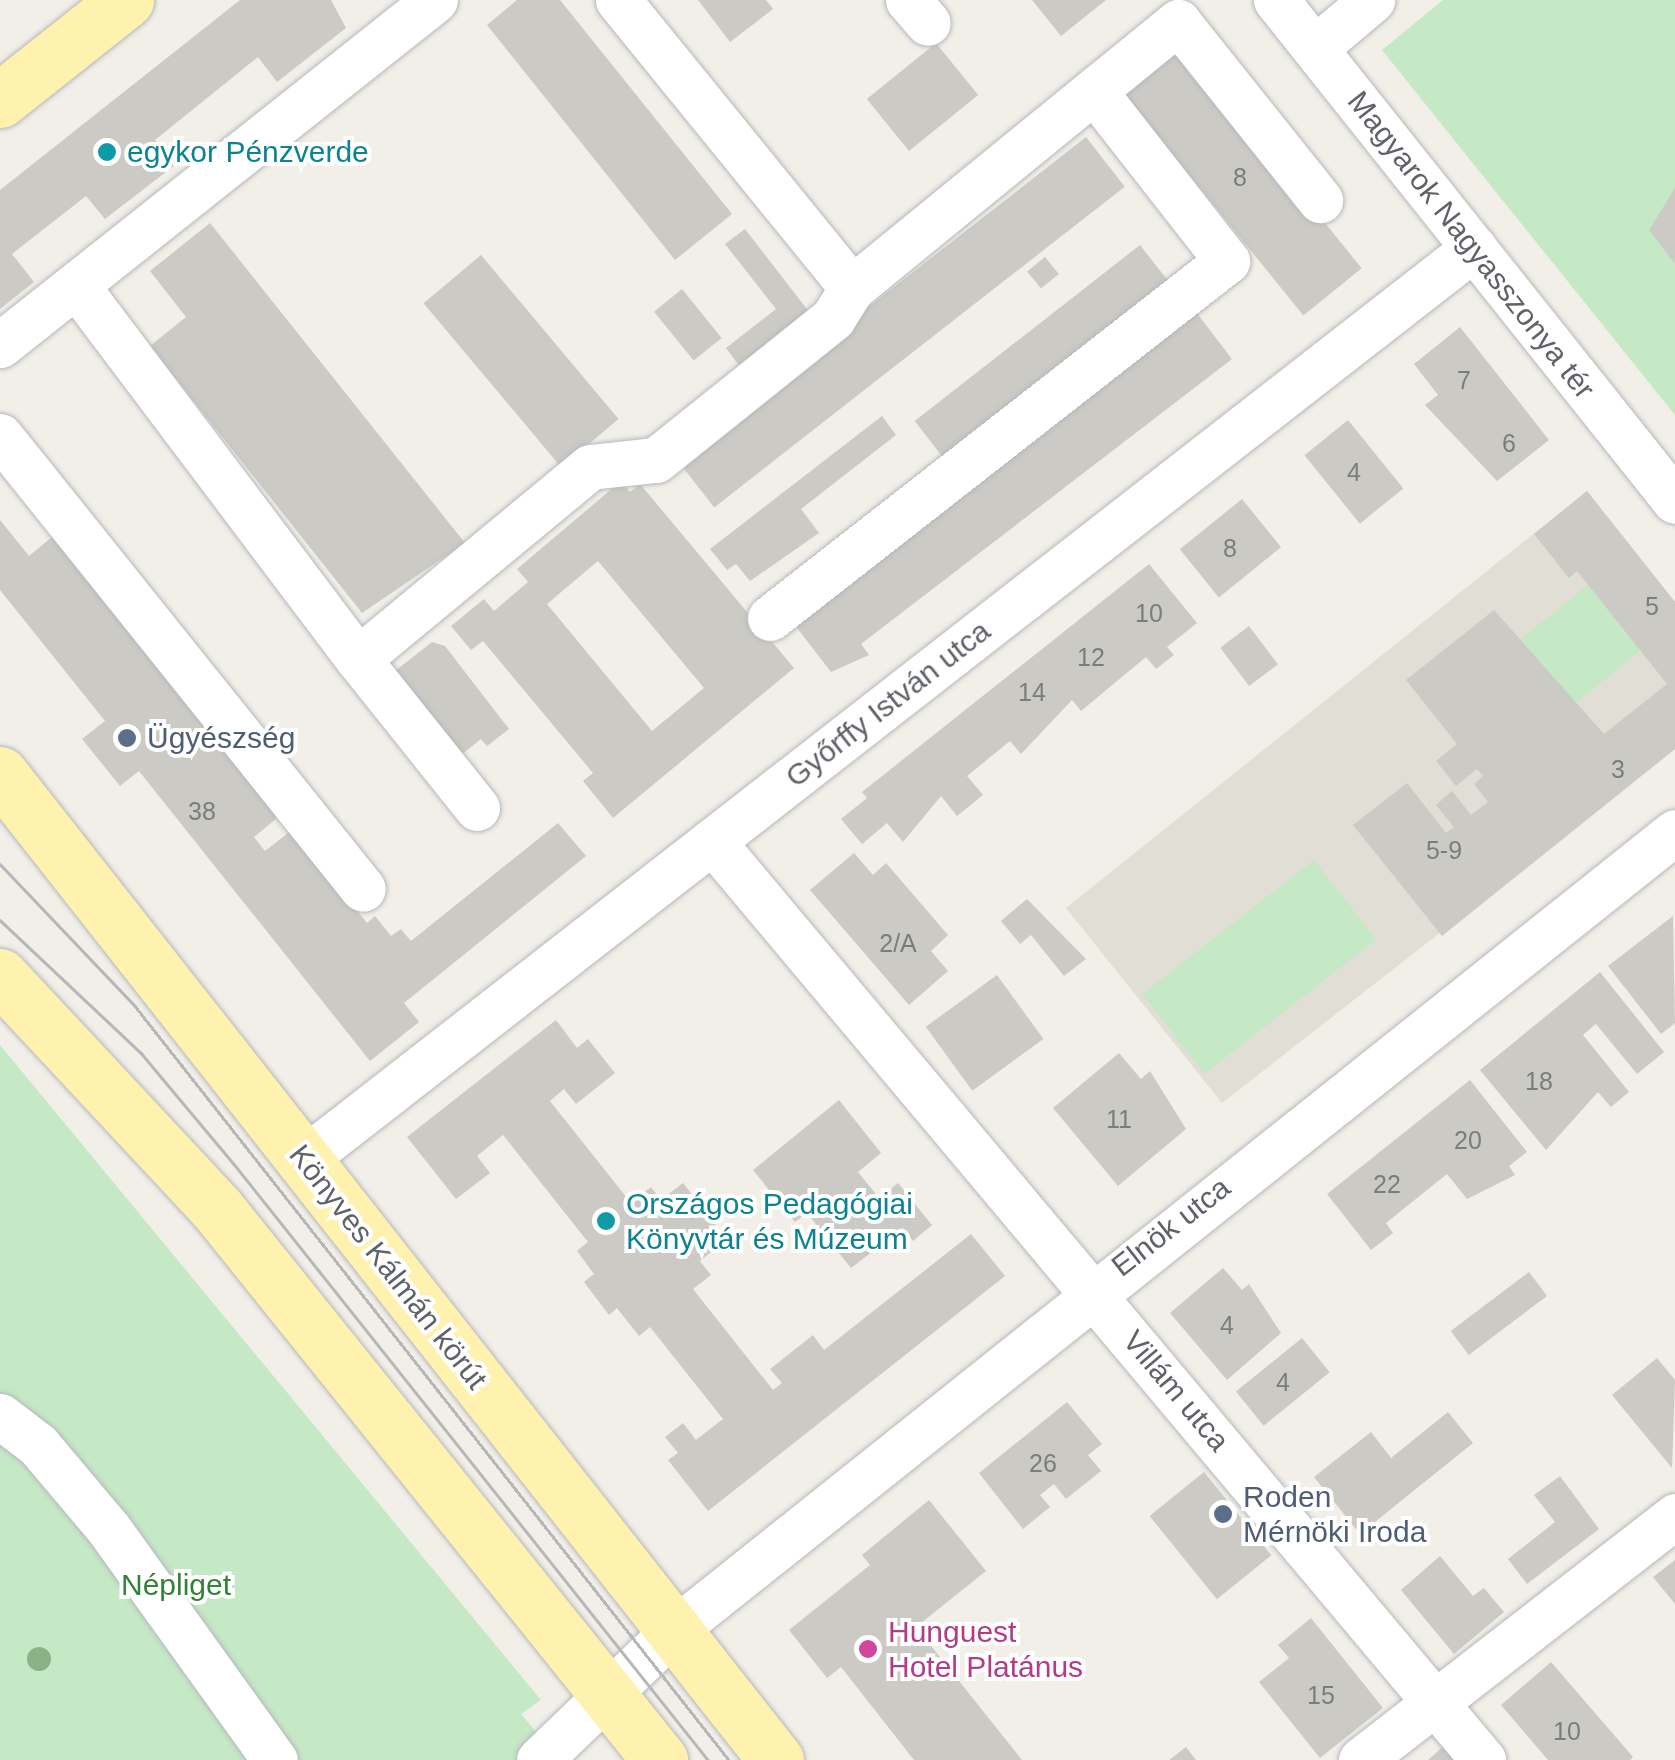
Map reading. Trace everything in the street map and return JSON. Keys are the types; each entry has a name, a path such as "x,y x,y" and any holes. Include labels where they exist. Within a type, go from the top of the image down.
{"main road":[{"path":"0,100 70,23 126,0"},
{"name":"Könyves Kálmán körút","path":"0,774 776,1760"},
{"path":"0,976 218,1210 660,1760"}],"street":[{"path":"0,346 436,0"},
{"path":"618,0 852,288"},
{"name":"Magyarok Nagyasszonya tér","path":"1276,0 1675,502"},
{"path":"1314,48 1372,0"},
{"path":"358,659 590,467 656,460 834,318 852,288 1178,22 1320,200"},
{"path":"770,618 1227,260 1094,91"},
{"name":"Győrffy István utca","path":"304,1159 1474,248"},
{"path":"76,285 358,659 477,808"},
{"path":"0,436 363,890"},
{"name":"Elnök utca","path":"539,1760 604,1693 674,1630 1092,1289 1675,832"},
{"name":"Villám utca","path":"712,841 1092,1289 1483,1760"},
{"path":"0,1416 38,1445 108,1528 275,1760"},
{"path":"1361,1760 1438,1705 1675,1516"}],"shaded area":[{"path":"1587,491 1675,602 1675,749 1222,1103 1066,908"}],"green space":[{"path":"1443,0 1675,0 1675,415 1382,50"},
{"path":"1588,585 1641,650 1572,706 1519,641"},
{"path":"1314,860 1376,940 1204,1074 1142,994"},
{"name":"Népliget","path":"0,1045 541,1700 521,1714 560,1760 0,1760"}],"building":[{"name":"egykor Pénzverde","path":"240,0 331,0 346,28 277,82 258,57 155,140 175,165 105,219 86,196 12,254 34,282 0,309 0,190"},
{"path":"517,0 560,0 732,214 675,260 487,25"},
{"path":"698,0 766,0 773,9 730,42"},
{"path":"1032,0 1106,0 1061,36"},
{"path":"1176,39 1362,268 1303,315 1118,86"},
{"path":"936,43 978,95 909,151 867,99"},
{"path":"1086,137 1125,187 714,507 675,458"},
{"path":"1675,188 1675,264 1649,230"},
{"path":"210,223 465,543 362,613 150,346 186,317 150,271"},
{"path":"745,229 810,313 740,367 726,348 776,309 725,244"},
{"path":"1140,245 1170,284 945,460 915,421"},
{"path":"481,255 619,419 561,467 424,303"},
{"path":"1045,257 1059,274 1041,289 1027,271"},
{"path":"682,289 722,338 694,361 654,312"},
{"path":"1193,308 1232,359 861,644 869,655 831,672 790,619"},
{"path":"1460,327 1549,440 1497,481 1425,405 1438,395 1414,364"},
{"path":"882,416 896,435 801,509 819,533 750,581 736,564 727,570 710,549"},
{"path":"1348,420 1403,488 1360,524 1304,455"},
{"path":"621,481 630,492 640,484 794,668 613,818 583,781 593,773 483,641 471,650 451,626 484,599 494,611 528,582 517,569","holes":["598,561 704,688 652,731 547,604"]},
{"path":"1587,491 1675,602 1675,749 1442,936 1353,825 1407,783 1446,833 1454,827 1436,805 1452,791 1471,815 1488,802 1474,784 1483,776 1477,769 1456,786 1436,761 1457,744 1406,680 1494,610 1604,734 1667,684 1577,571 1569,578 1534,534"},
{"path":"1242,499 1281,547 1219,598 1180,549"},
{"path":"0,520 29,556 52,537 282,814 254,837 265,851 292,830 367,923 375,916 391,936 401,929 411,941 558,823 586,856 404,1003 419,1022 370,1061 139,771 120,786 82,739 105,721 0,590"},
{"path":"1149,564 1197,623 1167,647 1174,655 1156,669 1146,657 1081,711 1072,700 1021,754 1010,741 967,776 983,795 957,816 941,796 903,842 887,823 862,844 841,819 867,798 862,792"},
{"path":"1249,626 1278,664 1249,686 1220,648"},
{"path":"432,642 445,646 509,729 487,746 481,739 461,755 395,671"},
{"path":"854,853 873,875 886,863 948,935 931,951 948,971 909,1005 810,890"},
{"path":"1027,899 1086,959 1064,976 1031,935 1020,944 1001,921"},
{"path":"1673,916 1675,1023 1661,1034 1608,966"},
{"path":"1600,972 1664,1052 1637,1074 1596,1024 1583,1035 1629,1092 1611,1107 1598,1092 1546,1150 1480,1070"},
{"path":"997,975 1043,1039 972,1091 926,1027"},
{"path":"556,1020 577,1048 588,1039 615,1073 576,1104 564,1089 550,1101 631,1203 651,1187 661,1200 683,1183 727,1239 700,1261 711,1275 693,1289 773,1390 782,1383 770,1369 813,1335 824,1350 971,1234 1005,1276 708,1511 668,1460 678,1453 665,1437 683,1423 696,1440 723,1419 650,1327 639,1336 617,1308 609,1315 584,1282 594,1274 577,1251 588,1242 503,1135 477,1156 490,1173 456,1199 407,1137"},
{"path":"1119,1053 1141,1079 1150,1071 1186,1129 1118,1186 1053,1108"},
{"path":"1470,1080 1527,1152 1509,1166 1515,1175 1467,1199 1447,1174 1386,1223 1393,1233 1371,1250 1327,1194"},
{"path":"839,1100 881,1153 858,1172 879,1198 898,1183 932,1225 913,1241 903,1228 851,1268 807,1213 795,1222 753,1170"},
{"path":"1223,1268 1242,1290 1249,1284 1281,1333 1227,1380 1170,1313"},
{"path":"1529,1272 1547,1296 1469,1355 1451,1331"},
{"path":"1302,1338 1330,1372 1264,1426 1236,1391"},
{"path":"1657,1358 1675,1380 1672,1468 1612,1395"},
{"path":"1067,1402 1102,1444 1088,1455 1101,1471 1066,1499 1054,1484 1040,1495 1050,1507 1023,1529 979,1473"},
{"path":"1448,1412 1473,1443 1360,1534 1314,1477 1371,1432 1391,1458"},
{"path":"1204,1472 1271,1555 1217,1599 1150,1516"},
{"path":"1560,1476 1599,1529 1527,1584 1508,1559 1555,1522 1534,1495"},
{"name":"Hunguest Hotel Platánus","path":"929,1500 986,1571 916,1627 1022,1760 914,1760 841,1667 827,1678 789,1630 870,1565 862,1555"},
{"path":"1440,1556 1473,1596 1484,1588 1504,1612 1454,1654 1401,1590"},
{"path":"1675,1560 1675,1604 1653,1577"},
{"path":"1311,1618 1383,1708 1320,1758 1259,1682 1289,1658 1278,1645"},
{"path":"1551,1662 1633,1757 1630,1760 1548,1760 1501,1705"},
{"path":"1445,1745 1458,1760 1428,1760"},
{"path":"1186,1747 1196,1760 1169,1760"}],"tram line":[{"path":"0,864 135,1006 729,1760"},
{"path":"0,920 142,1054 708,1760"}],"place":[{"name":"egykor Pénzverde","path":"107,152"},
{"name":"Ügyészség","path":"127,738"},
{"name":"Országos Pedagógiai Könyvtár és Múzeum","path":"606,1221"},
{"name":"Roden Mérnöki Iroda","path":"1223,1514"},
{"name":"Hunguest Hotel Platánus","path":"868,1649"}]}
